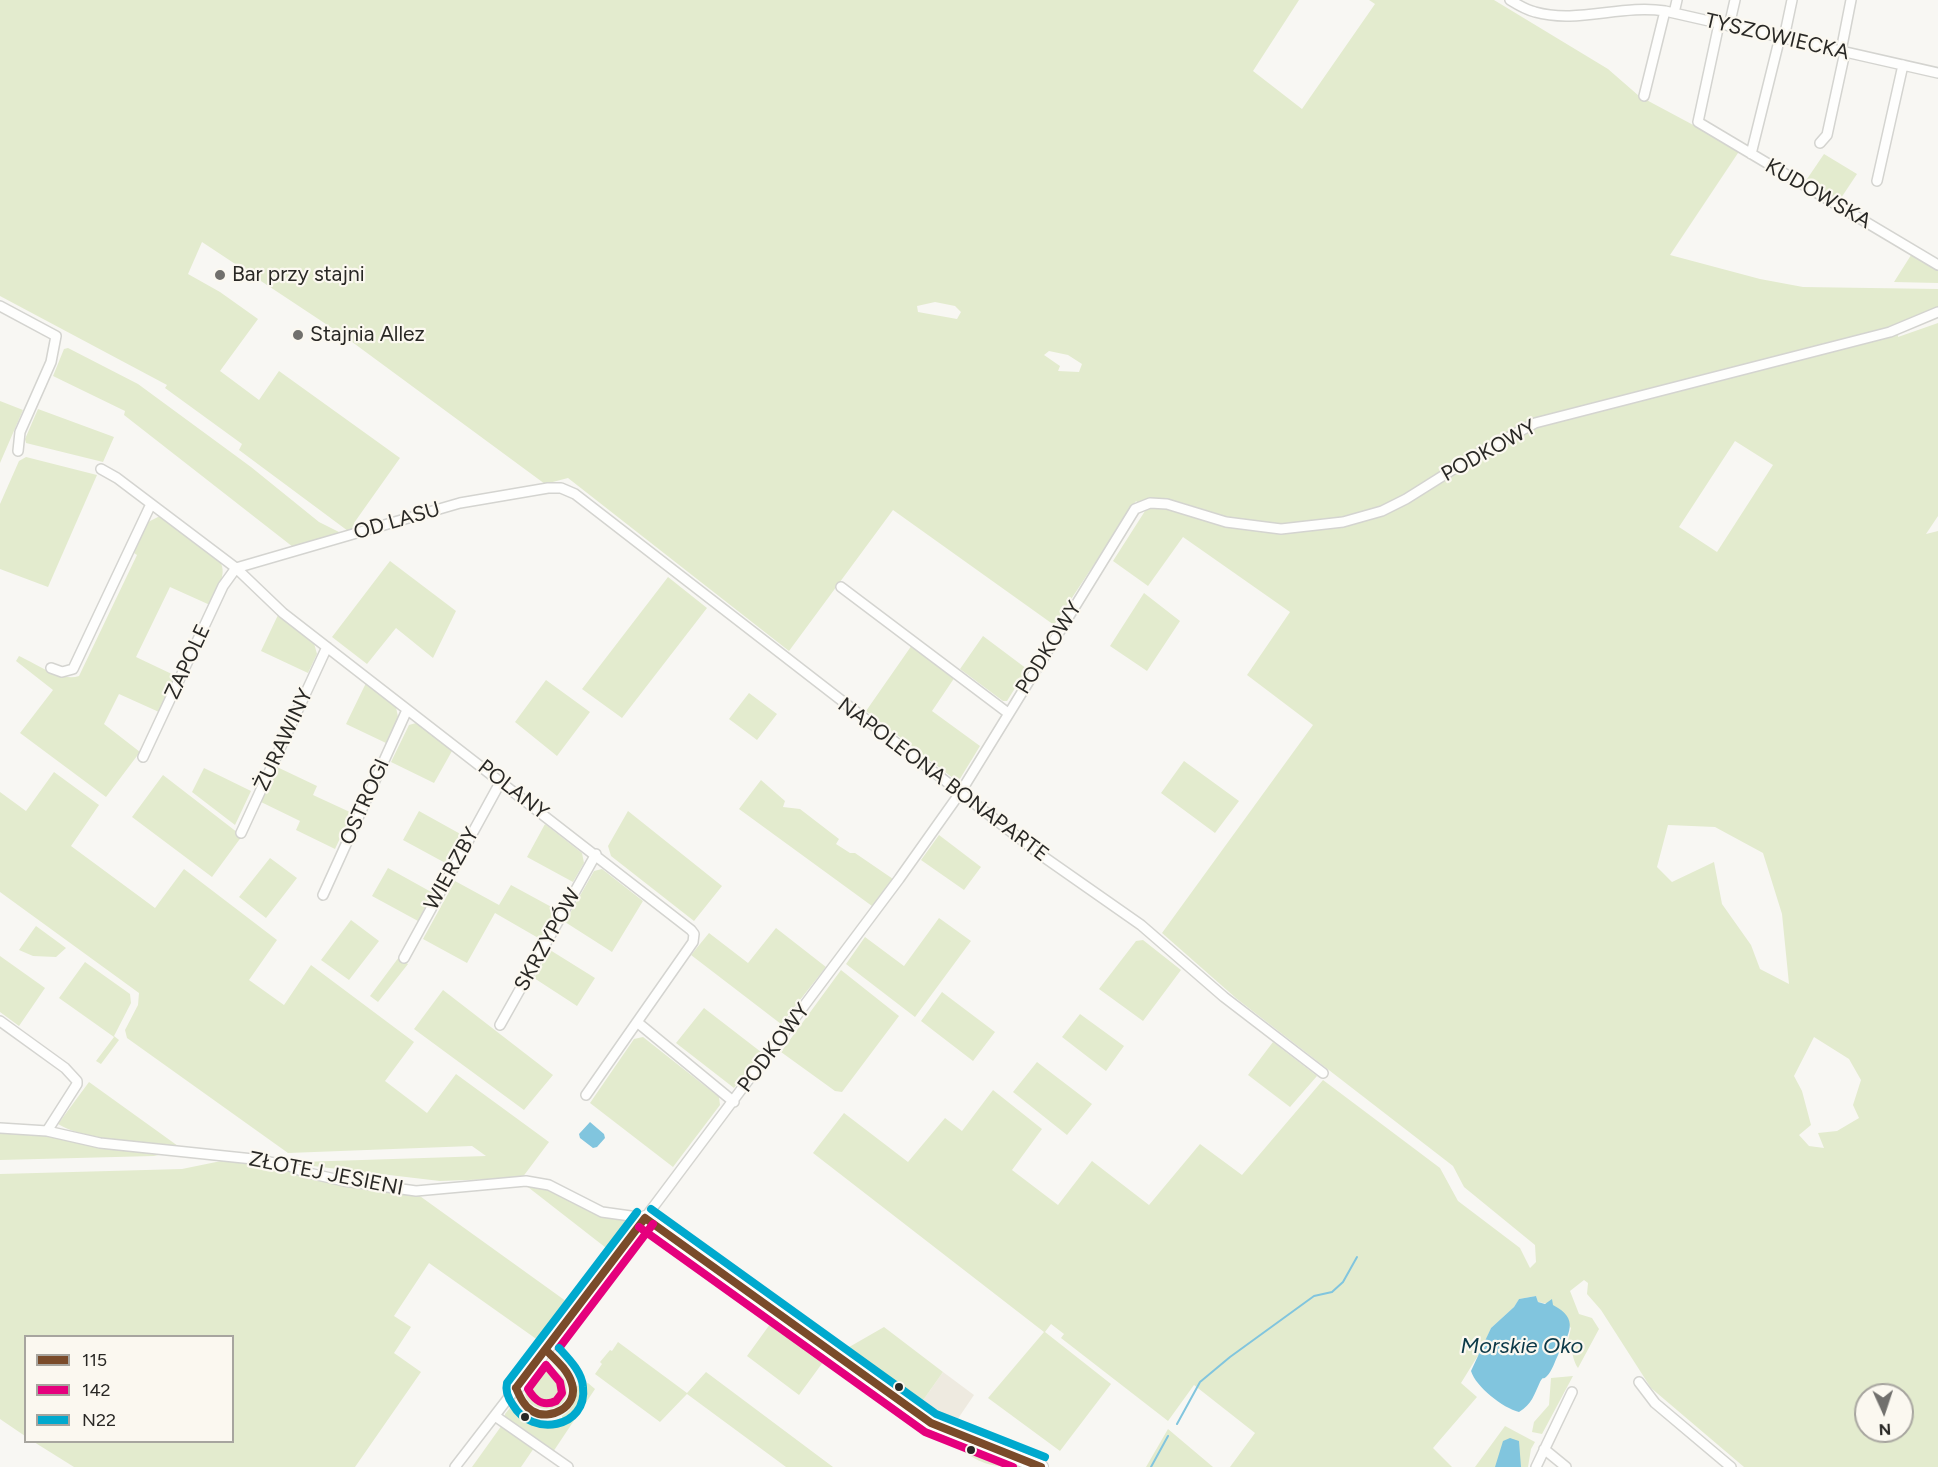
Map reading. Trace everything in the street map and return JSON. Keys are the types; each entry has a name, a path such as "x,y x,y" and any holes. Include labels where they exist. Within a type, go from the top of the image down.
{"street":[{"name":"TYSZOWIECKA","path":"1510,0 1526,9 1546,15 1563,16 1644,9 1669,13 1938,72"},
{"path":"1617,0 1617,12"},
{"path":"1644,96 1669,13 1677,0"},
{"path":"1729,26 1735,0"},
{"path":"1751,154 1792,0"},
{"path":"1820,143 1827,135 1851,0"},
{"name":"KUDOWSKA","path":"1719,24 1698,122 1938,265"},
{"path":"1877,181 1903,65"},
{"path":"0,306 56,336 51,362 20,432 18,451"},
{"name":"PODKOWY","path":"455,1467 734,1102 900,879 960,793 1136,509 1150,503 1167,504 1226,522 1281,529 1343,522 1382,511 1406,499 1476,455 1534,423 1890,332 1938,312"},
{"name":"POLANY","path":"101,469 117,478 236,568 283,612 691,930 694,934 693,942 637,1022"},
{"name":"OD LASU","path":"236,568 460,503 548,488 561,489"},
{"name":"NAPOLEONA BONAPARTE","path":"561,489 575,494 1041,855 1141,925 1224,997 1323,1073"},
{"path":"51,668 62,672 73,669 151,504"},
{"name":"ZAPOLE","path":"143,757 223,586 236,568"},
{"path":"841,587 1008,713"},
{"name":"ŻURAWINY","path":"241,833 327,647"},
{"name":"OSTROGI","path":"322,895 407,710"},
{"name":"WIERZBY","path":"404,958 501,781"},
{"name":"SKRZYPÓW","path":"500,1025 596,854"},
{"path":"0,1021 65,1068 77,1080 77,1084 47,1131"},
{"path":"586,1095 637,1022 734,1102"},
{"name":"ZŁOTEJ JESIENI","path":"0,1128 47,1131 100,1143 262,1161 344,1181 416,1191 526,1181 539,1182 602,1212 645,1218 931,1423 1041,1467"},
{"path":"1639,1382 1655,1403 1731,1467"},
{"path":"1536,1467 1572,1392"},
{"path":"495,1416 568,1467"},
{"path":"1544,1449 1566,1467"}],"shaded area":[{"path":"943,1372 974,1395 955,1423 919,1406"}],"green space":[{"path":"0,0 1299,0 1253,71 1302,109 1375,4 1369,0 1494,0 1608,69 1639,96 1740,150 1670,255 1760,279 1803,287 1938,289 1938,307 1900,323 1898,337 1938,323 1938,516 1926,534 1938,531 1938,1467 1744,1467 1651,1388 1601,1310 1587,1294 1588,1283 1584,1280 1570,1291 1579,1314 1592,1318 1599,1329 1578,1368 1567,1344 1571,1328 1549,1304 1538,1302 1536,1296 1519,1299 1514,1307 1491,1328 1482,1349 1461,1383 1477,1397 1433,1448 1452,1467 1230,1467 1255,1433 1194,1385 1168,1421 1061,1338 1064,1334 1051,1324 1045,1332 1111,1384 1060,1451 988,1398 1044,1332 813,1153 844,1113 908,1162 945,1118 962,1131 993,1090 1042,1129 1012,1170 1058,1205 1092,1161 1149,1205 1200,1144 1242,1175 1323,1080 1440,1168 1458,1201 1520,1248 1530,1268 1536,1262 1535,1245 1464,1187 1453,1166 1237,999 1162,933 1313,725 1247,675 1290,612 1183,537 1148,586 1113,561 1145,511 1136,501 1054,625 893,510 789,651 568,478 545,484 344,336 202,242 188,274 220,292 258,319 220,371 259,400 279,371 400,458 354,523 358,527 348,531 239,450 242,444 165,388 167,385 0,296","holes":["935,302 955,306 961,312 957,319 918,312 917,306","1049,351 1068,355 1082,364 1079,372 1058,371 1060,366 1044,355","1735,441 1773,465 1717,552 1679,527","1668,825 1715,827 1763,853 1782,914 1789,984 1760,969 1751,945 1722,904 1714,862 1672,882 1657,867","1814,1037 1849,1059 1861,1080 1853,1105 1859,1118 1837,1131 1818,1133 1824,1148 1809,1146 1799,1135 1811,1125 1802,1091 1794,1076"]},
{"path":"1824,154 1857,174 1839,201 1805,182"},
{"path":"1913,252 1938,268 1938,283 1894,282"},
{"path":"68,348 138,384 251,467 319,522 341,533 293,547 124,415 125,411 53,376 64,349"},
{"path":"0,401 23,410 0,463"},
{"path":"38,409 114,437 103,462 26,443 25,439"},
{"path":"26,457 97,475 48,587 0,569 0,504 19,461"},
{"path":"164,517 220,561 222,578 210,605 170,587 136,657 176,676 159,712 119,694 104,724 140,752 106,797 20,733 53,690 16,661 19,656 56,674 79,676 137,555 134,553 148,522"},
{"path":"390,561 456,611 433,658 396,628 367,664 332,637"},
{"path":"668,577 707,608 622,718 582,689"},
{"path":"1144,593 1180,621 1147,671 1110,646"},
{"path":"278,615 314,643 317,654 308,673 261,651"},
{"path":"983,636 1027,669 1007,701 1003,701 960,669"},
{"path":"912,645 955,677 932,711 980,746 958,782 866,711"},
{"path":"546,680 590,712 557,756 515,722"},
{"path":"366,683 396,707 398,717 386,743 346,724"},
{"path":"749,693 777,714 757,740 729,719"},
{"path":"416,723 452,751 434,783 391,762 409,725"},
{"path":"1184,761 1239,801 1215,833 1161,793"},
{"path":"277,767 317,786 313,795 352,813 335,849 296,830 300,821 261,802"},
{"path":"204,768 251,791 235,825 192,792"},
{"path":"54,772 99,805 71,846 155,908 184,869 277,940 249,980 284,1005 311,965 414,1042 385,1081 427,1113 456,1074 549,1142 522,1178 440,1181 304,1165 300,1162 486,1156 472,1146 288,1153 127,1038 125,1030 138,1005 139,993 0,892 0,792 26,811"},
{"path":"163,775 242,836 212,877 132,817"},
{"path":"761,780 785,801 783,807 800,809 839,839 836,844 850,853 855,853 893,879 872,906 739,809"},
{"path":"419,811 464,836 449,865 403,840"},
{"path":"628,811 722,886 694,921 611,856 608,846"},
{"path":"545,824 582,853 584,863 573,882 527,857"},
{"path":"939,835 981,867 964,890 921,860"},
{"path":"270,858 297,878 266,918 239,897"},
{"path":"388,868 433,893 418,921 372,896"},
{"path":"602,869 643,901 612,952 565,922 594,871"},
{"path":"455,881 499,905 511,885 557,910 540,939 495,913 467,963 423,939"},
{"path":"939,918 971,941 915,1017 846,964 865,937 904,966"},
{"path":"351,920 379,941 349,980 321,960"},
{"path":"36,926 66,948 56,957 33,956 19,950"},
{"path":"776,928 826,967 781,1024 691,955 709,933 748,963"},
{"path":"1143,940 1181,970 1143,1021 1099,989 1136,941"},
{"path":"550,950 595,978 577,1006 534,978"},
{"path":"0,956 45,988 19,1026 0,1012"},
{"path":"399,957 408,964 378,1002 370,996"},
{"path":"85,962 130,994 131,1003 114,1036 119,1040 101,1064 96,1061 114,1037 59,998"},
{"path":"841,970 899,1016 842,1092 835,1091 781,1052"},
{"path":"443,990 553,1075 524,1110 414,1029"},
{"path":"942,992 995,1032 973,1061 921,1021"},
{"path":"704,1008 761,1052 734,1088 676,1043"},
{"path":"1080,1014 1124,1046 1106,1071 1062,1037"},
{"path":"643,1037 719,1097 720,1105 673,1167 590,1103 634,1039"},
{"path":"1273,1042 1317,1076 1290,1107 1248,1075"},
{"path":"1037,1062 1092,1104 1067,1135 1013,1092"},
{"path":"89,1082 178,1146 99,1137 83,1134 58,1124"},
{"path":"0,1132 51,1136 168,1153 154,1156 0,1160"},
{"path":"226,1160 417,1194 570,1304 542,1343 429,1263 394,1316 411,1327 394,1353 421,1372 355,1467 74,1467 36,1443 234,1443 234,1335 24,1335 24,1435 0,1419 0,1174 182,1169"},
{"path":"524,1184 548,1190 602,1216 633,1221 610,1251"},
{"path":"773,1320 826,1358 799,1395 747,1356"},
{"path":"884,1327 943,1372 919,1406 844,1350"},
{"path":"618,1342 687,1393 706,1372 833,1467 786,1467 687,1394 660,1422 595,1374 602,1364 600,1362"},
{"path":"545,1359 563,1377 567,1388 564,1400 559,1406 551,1408 535,1406 525,1395 527,1383"},
{"path":"1573,1376 1542,1434 1532,1432 1534,1422 1549,1405 1551,1378"},
{"path":"588,1383 595,1389 553,1452 505,1418 505,1414 513,1404 518,1405 522,1411 520,1414 527,1419 529,1417 548,1422 562,1418 574,1403 577,1386"},
{"path":"502,1425 534,1448 521,1467 472,1467"},
{"path":"1505,1426 1535,1442 1531,1449 1528,1467 1475,1467"},
{"path":"1168,1429 1213,1467 1146,1467"},
{"path":"958,1442 1028,1467 998,1466 982,1462 958,1447"}],"water":[{"path":"590,1122 604,1134 605,1138 593,1148 580,1138 579,1134"},
{"name":"Morskie Oko","path":"1536,1296 1538,1302 1545,1304 1552,1299 1553,1305 1567,1316 1570,1327 1566,1340 1547,1376 1541,1380 1530,1402 1519,1412 1491,1396 1478,1384 1471,1371 1491,1328 1514,1307 1519,1299"},
{"path":"1510,1438 1519,1441 1521,1467 1495,1467 1503,1441"}],"waterway":[{"path":"1177,1424 1200,1382 1230,1357 1314,1296 1332,1292 1343,1282 1357,1257"},
{"path":"1151,1467 1168,1436"}],"transit line":[{"name":"N22","path":"651,1209 936,1414 1045,1457"},
{"name":"N22","path":"559,1348 580,1376 583,1387 582,1401 577,1412 557,1424 545,1425 533,1422 522,1415 511,1402 508,1397 507,1383 637,1212"},
{"name":"115","path":"645,1218 931,1423 1041,1467"},
{"name":"115","path":"516,1388 645,1218"},
{"name":"142","path":"559,1348 653,1224"},
{"name":"142","path":"639,1227 925,1432 1013,1467"},
{"name":"115","path":"516,1388 527,1407 539,1414 554,1413 567,1405 573,1392 572,1384 568,1374 546,1350"},
{"name":"142","path":"546,1365 560,1382 562,1393 556,1401 551,1403 537,1400 528,1389 546,1365"}],"place":[{"name":"Bar przy stajni","path":"220,275"},
{"name":"Stajnia Allez","path":"298,335"}]}
